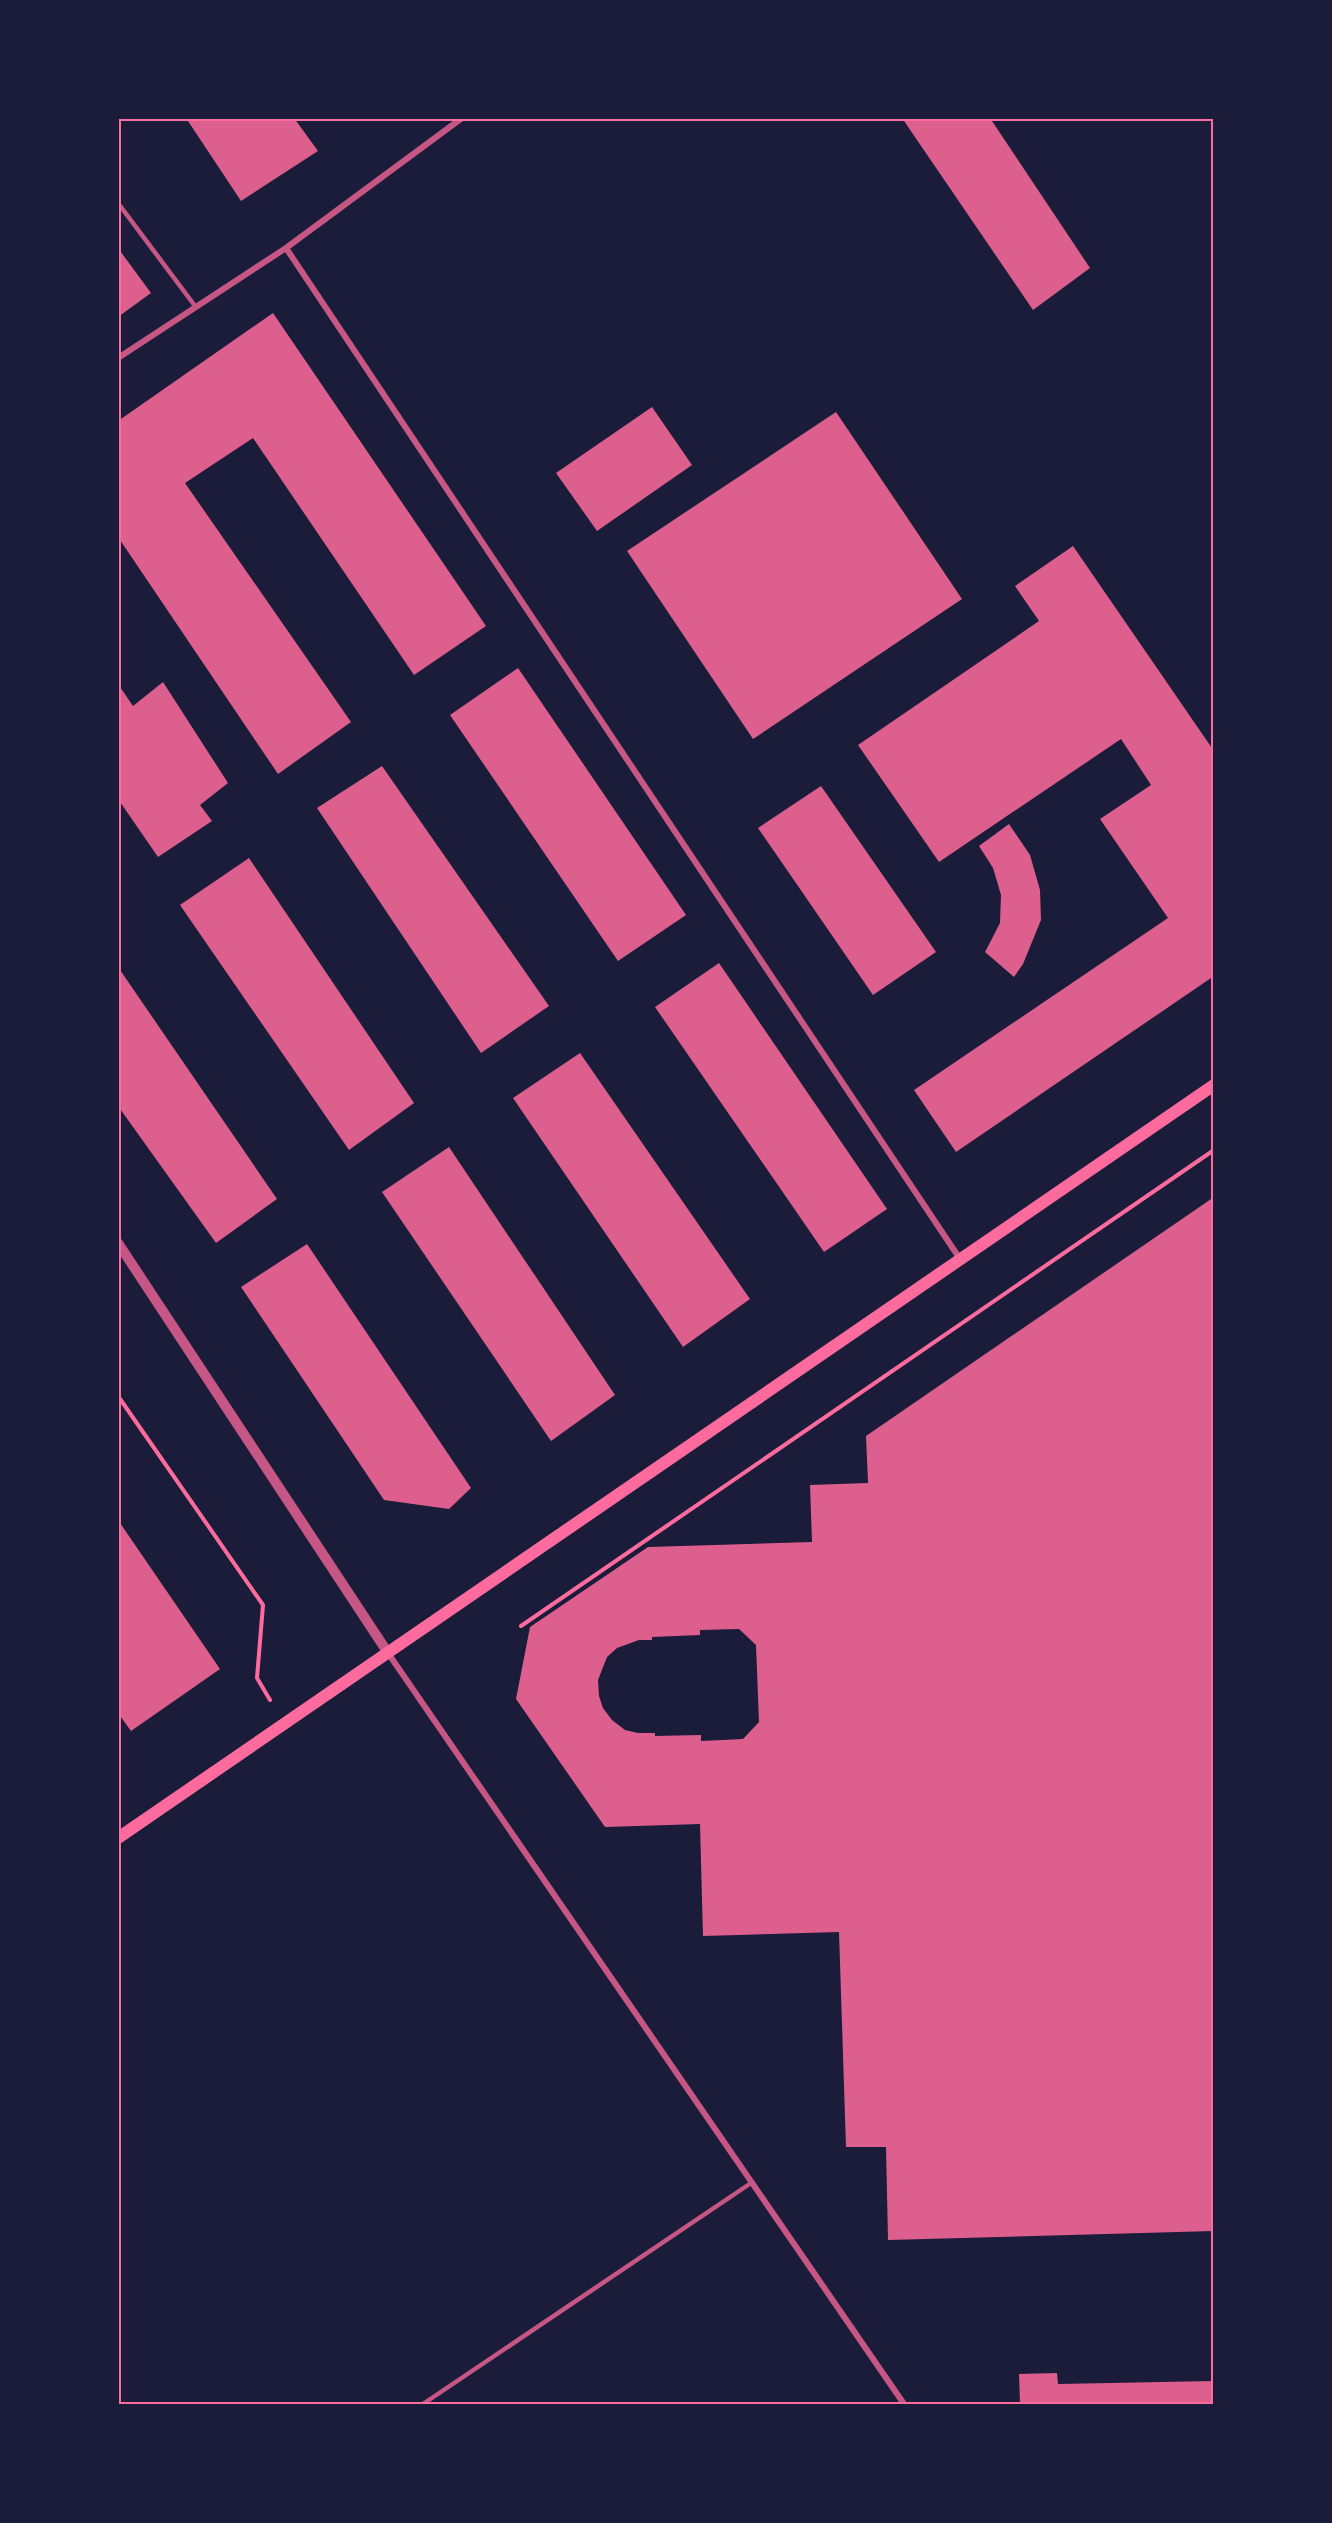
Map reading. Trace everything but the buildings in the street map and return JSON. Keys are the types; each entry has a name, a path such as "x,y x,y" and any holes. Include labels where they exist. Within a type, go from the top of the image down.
{"main road":[{"path":"118,1838 1214,1085"}],"street":[{"path":"118,358 286,248 462,118"},
{"path":"286,248 960,1259"},
{"path":"118,1243 388,1653 904,2404"}],"lane":[{"path":"118,203 195,306"},
{"path":"423,2404 751,2183"}],"path":[{"path":"521,1626 1214,1150"},
{"path":"118,1396 263,1605 257,1678 284,1724"}]}
